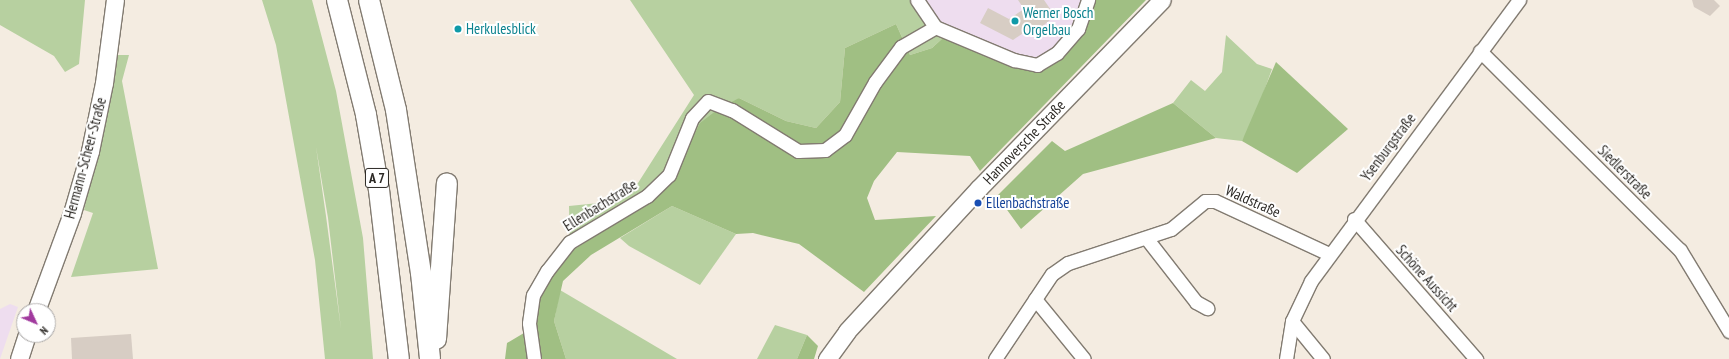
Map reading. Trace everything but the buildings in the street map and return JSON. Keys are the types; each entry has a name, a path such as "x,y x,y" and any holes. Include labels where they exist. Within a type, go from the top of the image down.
{"highway":[{"name":"A 7","path":"337,0 366,115 379,190 399,359"},
{"name":"A 7","path":"369,0 396,110 422,273 431,359"},
{"path":"431,359 440,312 447,183"}],"main road":[{"name":"Hermann-Scheer-Straße","path":"39,303 72,213 90,151 104,83 115,0"},
{"name":"Hannoversche Straße","path":"827,359 846,332 979,188 1162,0"},
{"path":"19,359 24,343"}],"street":[{"path":"917,0 935,27 1014,60 1037,65 1057,53 1078,29 1088,0"},
{"name":"Ysenburgstraße","path":"1286,359 1292,321 1311,281 1354,219 1519,0"},
{"name":"Ellenbachstraße","path":"534,359 529,322 533,295 547,271 570,242 647,196 668,175 699,108 708,101 717,102 798,151 825,150 845,135 875,82 901,47 935,27"},
{"name":"Siedlerstraße","path":"1480,51 1680,250 1729,331"},
{"name":"Waldstraße","path":"995,359 1052,274 1068,263 1147,239 1171,229 1205,201 1215,201 1330,254"},
{"name":"Schöne Aussicht","path":"1354,219 1476,359"},
{"path":"1147,239 1196,302 1207,308"},
{"path":"1035,299 1084,359"},
{"path":"1292,321 1323,359"}],"shaded area":[{"path":"911,0 1093,0 1059,58 1036,71 1010,65 919,12"},
{"path":"10,304 16,306 16,313 0,359 0,309"}],"green space":[{"path":"0,0 85,0 79,64 65,72 54,56 0,25"},
{"path":"262,0 312,0 336,91 363,238 373,359 325,359 315,260 276,45","holes":["316,147 328,218 341,329"]},
{"path":"630,0 911,0 944,37 932,48 910,55 896,24 845,48 840,102 816,128 786,121 739,98 653,199 570,252 569,206 609,202 638,183 694,95"},
{"path":"1093,0 1146,0 980,171 970,156 897,152 874,181 867,198 875,220 936,216 864,292 799,244 753,233 736,234 672,206 591,255 563,281 554,321 566,359 505,359 507,343 534,327 539,300 552,275 570,252 653,199 674,175 700,123 717,110 739,98 786,121 816,128 840,102 845,48 896,24 910,55 932,48 944,37 1010,65 1036,71 1059,58"},
{"path":"1226,35 1257,64 1272,69 1252,124 1242,141 1216,138 1173,103 1191,80 1205,91 1222,72"},
{"path":"118,55 129,55 122,81 158,269 71,277 93,213 84,210"},
{"path":"1276,62 1348,129 1297,173 1242,141"},
{"path":"1173,103 1216,138 1083,174 1021,229 997,196 1052,141 1065,151"},
{"path":"672,206 736,234 700,285 629,246 620,238"},
{"path":"560,290 677,359 566,359 554,321"},
{"path":"775,325 807,335 797,359 757,359"},
{"path":"807,335 818,346 814,359 797,359"}],"place":[{"name":"Werner Bosch Orgelbau","path":"1015,21"},
{"name":"Herkulesblick","path":"458,29"},
{"name":"Ellenbachstraße","path":"978,203"}]}
